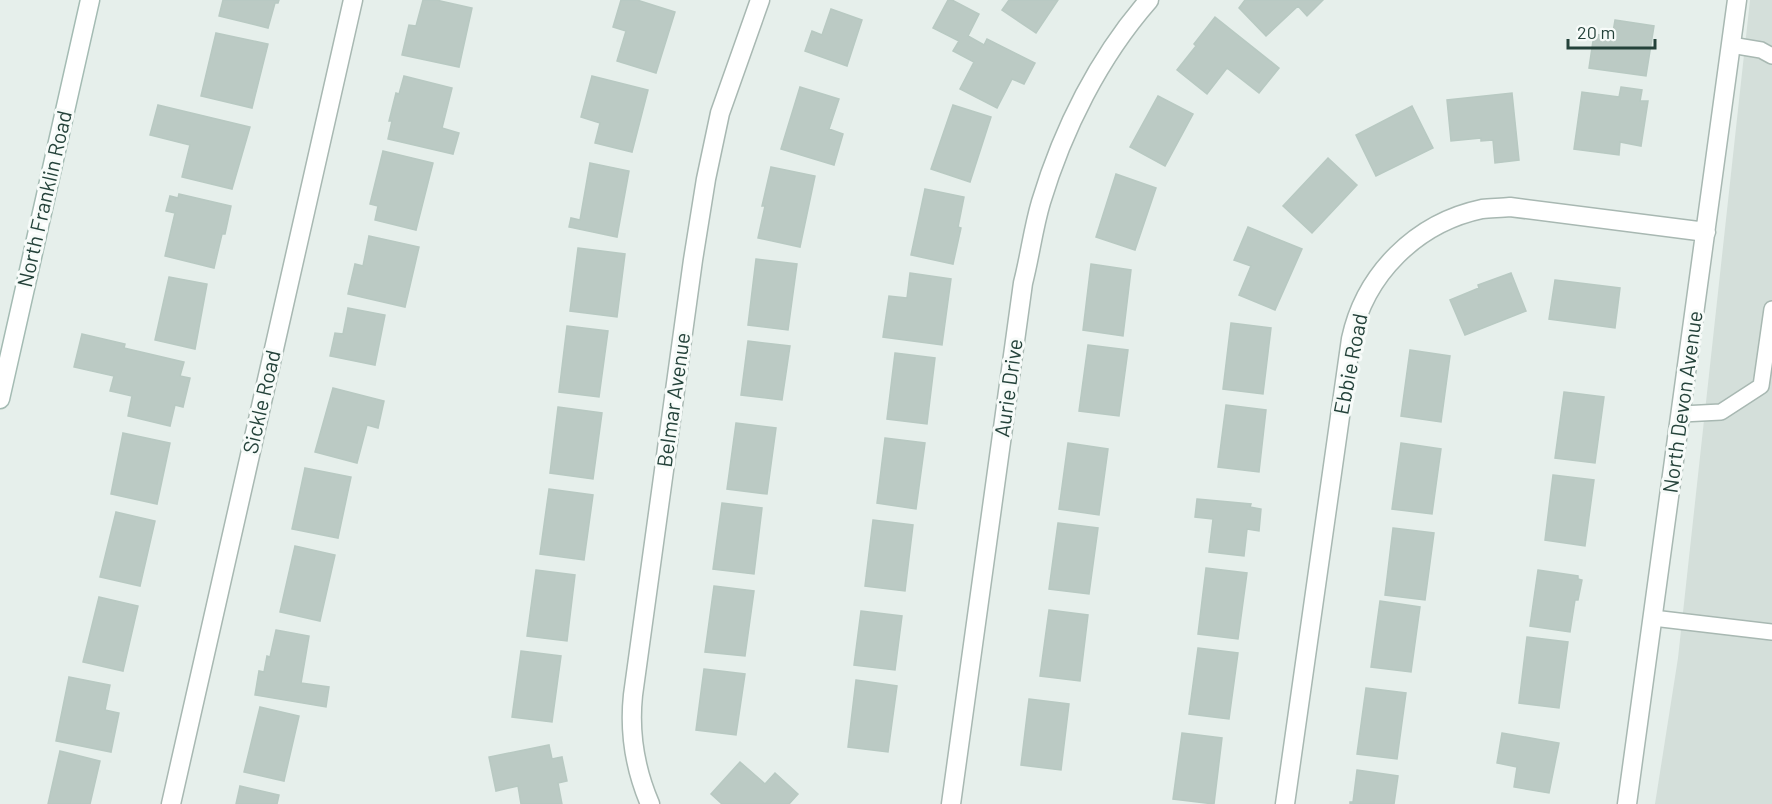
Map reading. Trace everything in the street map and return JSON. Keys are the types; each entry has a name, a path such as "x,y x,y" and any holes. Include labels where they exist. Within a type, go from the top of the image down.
{"street":[{"name":"North Franklin Road","path":"0,399 90,0"},
{"name":"Sickle Road","path":"171,804 353,0"},
{"name":"Belmar Avenue","path":"650,804 643,788 633,749 631,722 633,695 706,179 723,104 760,0"},
{"name":"Aurie Drive","path":"951,804 1023,283 1033,230 1049,177 1075,114 1116,44 1149,0"},
{"name":"North Devon Avenue","path":"1627,804 1737,0"},
{"name":"Ebbie Road","path":"1285,804 1352,339 1359,311 1381,271 1409,243 1431,229 1444,222 1483,209 1510,207 1706,232"}],"lane":[{"path":"1731,45 1761,50 1772,56"},
{"path":"1682,414 1721,412 1761,386 1772,309"},
{"path":"1653,618 1772,632"}],"shaded area":[{"path":"1750,0 1772,0 1772,804 1655,804 1678,658"}],"building":[{"path":"223,0 279,0 275,3 268,28 219,16"},
{"path":"423,0 436,0 472,8 459,67 402,55 409,25 416,26"},
{"path":"621,0 637,0 675,12 656,73 617,61 626,31 613,27"},
{"path":"948,0 979,14 968,36 984,45 987,39 1035,63 1024,84 1012,79 997,108 960,89 974,62 953,51 959,41 933,28"},
{"path":"1009,0 1058,0 1036,33 1002,10"},
{"path":"1245,0 1323,0 1307,16 1298,6 1266,36 1239,8"},
{"path":"831,9 862,20 847,66 805,51 812,31 822,35"},
{"path":"1215,17 1279,68 1259,93 1227,68 1207,94 1177,70"},
{"path":"1615,20 1654,26 1646,76 1589,68 1594,34 1607,36 1608,31 1613,32"},
{"path":"216,33 268,44 252,108 201,96"},
{"path":"404,76 452,88 442,128 459,133 453,154 388,139 392,121 389,121 396,93 399,94"},
{"path":"592,76 648,90 632,152 595,143 600,123 581,117"},
{"path":"800,87 839,99 829,129 843,134 834,165 781,149"},
{"path":"1621,87 1642,90 1640,101 1648,101 1641,146 1620,142 1619,155 1574,149 1582,92 1619,97"},
{"path":"1512,93 1519,160 1495,163 1493,140 1481,141 1481,138 1451,141 1447,100"},
{"path":"1158,96 1193,114 1165,166 1130,147"},
{"path":"158,105 250,127 232,189 182,177 190,145 150,135"},
{"path":"953,105 991,117 970,182 931,169"},
{"path":"1412,106 1433,148 1376,176 1356,135"},
{"path":"383,151 433,163 416,230 375,220 378,206 370,204"},
{"path":"1328,158 1357,185 1312,233 1283,206"},
{"path":"590,163 629,171 617,237 569,227 571,218 580,220"},
{"path":"771,167 815,176 800,247 758,238 765,206 762,206"},
{"path":"1116,174 1156,188 1135,250 1096,237"},
{"path":"925,189 964,197 958,227 961,228 953,264 911,255"},
{"path":"179,194 231,206 214,268 165,256 175,213 166,211 170,196 178,198"},
{"path":"1248,227 1302,249 1275,310 1239,295 1251,266 1234,260"},
{"path":"369,236 419,247 405,307 348,294 355,264 363,266"},
{"path":"578,248 625,254 617,317 570,311"},
{"path":"756,259 797,264 788,330 748,325"},
{"path":"1091,264 1131,270 1123,336 1083,330"},
{"path":"910,273 951,279 942,345 883,337 889,296 907,298"},
{"path":"1511,273 1526,311 1465,335 1450,300 1479,288 1478,285"},
{"path":"169,277 207,284 195,349 155,340"},
{"path":"1555,280 1620,288 1615,328 1549,319"},
{"path":"348,308 385,315 375,365 330,356 335,333 343,334"},
{"path":"1231,323 1271,328 1263,394 1223,389"},
{"path":"567,326 608,331 599,397 559,392"},
{"path":"82,334 125,344 124,348 184,362 180,376 190,378 183,407 175,405 170,426 128,416 132,396 110,391 114,376 74,367"},
{"path":"748,341 790,346 782,400 741,395"},
{"path":"1088,345 1128,350 1119,416 1079,411"},
{"path":"1410,350 1450,356 1441,422 1401,416"},
{"path":"895,353 935,358 927,424 887,419"},
{"path":"333,388 384,401 378,428 367,425 357,463 315,452"},
{"path":"1564,392 1604,397 1595,463 1555,458"},
{"path":"1226,405 1266,410 1259,472 1218,467"},
{"path":"558,407 602,413 593,479 550,473"},
{"path":"736,423 776,428 767,494 727,489"},
{"path":"123,433 170,443 157,504 111,494"},
{"path":"885,438 925,443 916,509 877,503"},
{"path":"1068,443 1108,449 1099,515 1059,509"},
{"path":"1401,443 1441,449 1432,514 1392,509"},
{"path":"305,468 351,477 338,538 292,529"},
{"path":"1553,475 1594,480 1585,546 1545,540"},
{"path":"549,489 593,495 584,560 540,554"},
{"path":"1197,499 1251,504 1250,507 1261,509 1259,531 1247,529 1244,556 1209,552 1213,519 1195,517"},
{"path":"722,503 762,508 754,574 713,569"},
{"path":"116,512 155,521 140,586 100,577"},
{"path":"873,520 913,525 905,591 865,586"},
{"path":"1058,523 1098,528 1089,594 1049,589"},
{"path":"1393,528 1434,533 1425,600 1385,595"},
{"path":"295,546 335,555 320,621 280,612"},
{"path":"1206,568 1247,573 1238,639 1198,634"},
{"path":"536,570 575,575 567,641 527,636"},
{"path":"1538,570 1578,576 1578,579 1582,580 1578,600 1575,600 1570,632 1530,626"},
{"path":"714,586 754,591 745,656 705,652"},
{"path":"99,597 138,606 123,671 83,662"},
{"path":"1380,601 1420,607 1411,672 1371,667"},
{"path":"1049,610 1088,615 1080,681 1040,676"},
{"path":"861,611 902,616 895,670 854,665"},
{"path":"276,630 309,636 301,683 329,687 326,707 255,695 259,671 264,672"},
{"path":"1527,637 1568,642 1559,708 1519,703"},
{"path":"1198,648 1238,653 1229,719 1189,714"},
{"path":"521,651 561,656 552,722 512,717"},
{"path":"704,669 745,674 736,735 696,730"},
{"path":"69,677 110,685 105,710 119,713 111,752 56,741"},
{"path":"856,680 897,686 888,752 848,747"},
{"path":"1366,688 1406,693 1397,759 1357,754"},
{"path":"1029,699 1069,704 1061,770 1021,765"},
{"path":"260,707 299,716 284,781 244,772"},
{"path":"1182,733 1222,738 1214,804 1173,799"},
{"path":"1502,733 1559,743 1549,793 1514,787 1517,767 1497,763"},
{"path":"549,745 552,759 562,757 567,781 558,783 562,804 521,804 518,786 496,791 489,757"},
{"path":"60,751 100,761 90,804 48,804"},
{"path":"740,762 765,784 775,773 798,794 789,804 722,804 711,794"},
{"path":"1357,770 1398,776 1394,804 1350,804 1353,802"},
{"path":"240,786 279,795 277,804 236,804"}]}
